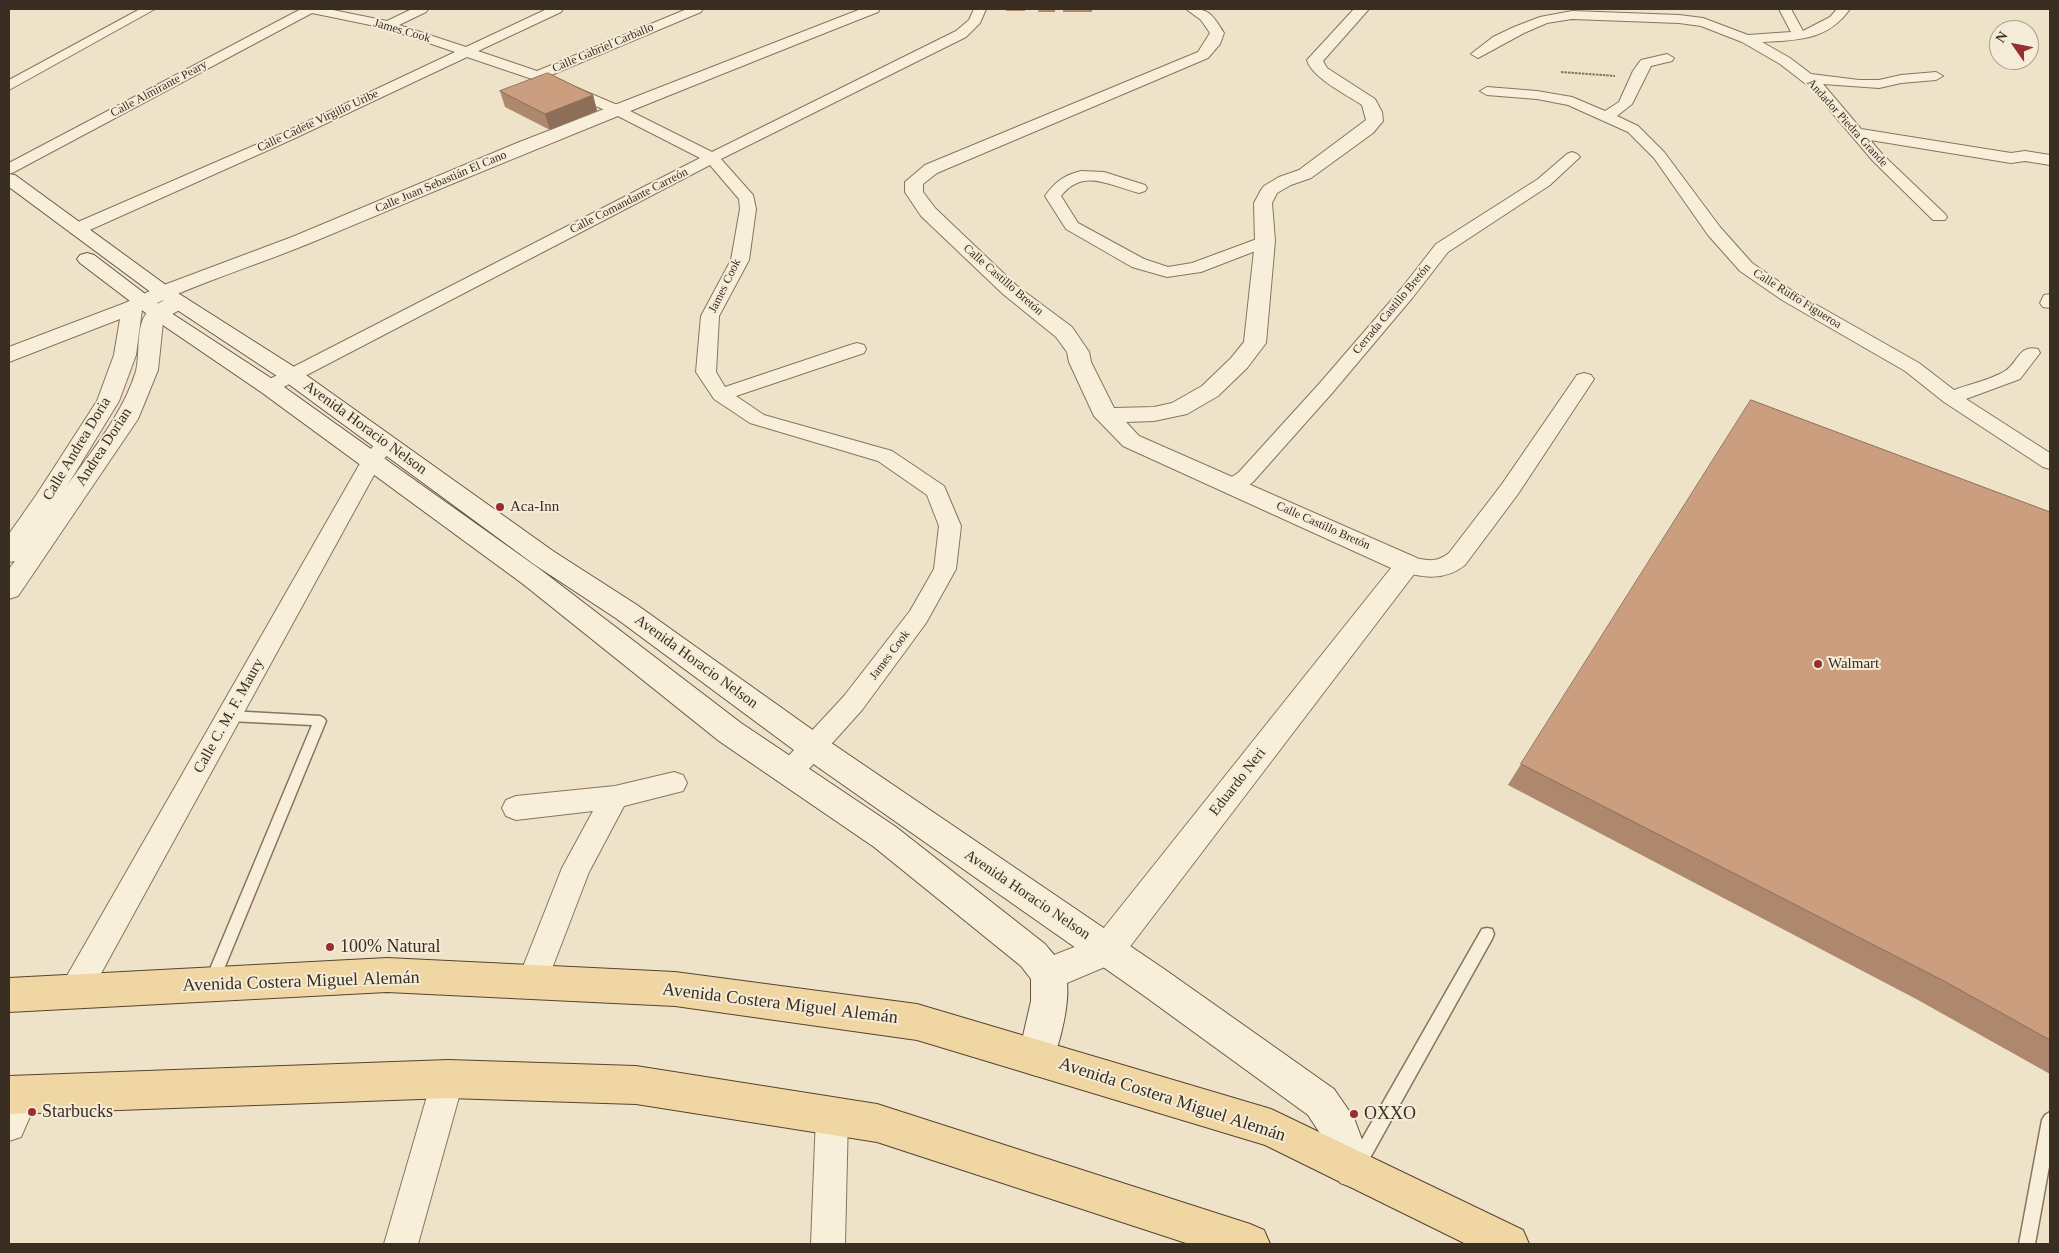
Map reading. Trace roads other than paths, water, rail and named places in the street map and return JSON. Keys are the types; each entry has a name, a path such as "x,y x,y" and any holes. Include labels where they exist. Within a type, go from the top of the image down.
{"main road":[{"name":"Avenida Costera Miguel Alemán","path":"9,995 387,975 675,988 918,1022 1271,1128 1509,1244"},
{"path":"14,1105 448,1079 636,1085 877,1124 1250,1244"}],"street":[{"path":"9,86 149,9"},
{"name":"James Cook","path":"310,9 388,25 537,76 616,110 712,158 747,198 748,209 740,260 710,316 706,372 721,395 757,418 885,456 936,491 950,526 945,569 918,617 853,703 790,772"},
{"name":"Calle Almirante Peary","path":"9,170 310,9"},
{"path":"388,25 422,9"},
{"name":"Calle Cadete Virgilio Uribe","path":"78,229 288,136 557,9"},
{"name":"Calle Gabriel Carballo","path":"537,76 697,9"},
{"name":"Calle Juan Sebastián El Cano","path":"9,355 155,303 299,241 616,110 873,9"},
{"name":"Calle Comandante Carreón","path":"280,381 712,158 961,34 973,24 979,15 980,9"},
{"name":"Calle Castillo Bretón","path":"1193,9 1207,17 1217,33 1212,44 1203,55 932,169 914,182 914,192 928,212 1010,290 1064,332 1078,352 1080,362 1106,416 1131,441 1408,565"},
{"path":"1106,416 1154,414 1179,409 1210,391 1239,364 1255,342 1265,241 1263,203 1270,190 1285,181 1305,174 1367,129 1375,121 1374,112 1369,102 1321,71 1316,65 1315,60 1324,48 1362,9"},
{"path":"1785,9 1796,28 1798,36"},
{"path":"1747,39 1807,35 1834,20 1844,9"},
{"path":"1478,54 1498,40 1544,20 1572,15 1682,14"},
{"name":"Andador Piedra Grande","path":"1682,14 1747,39 1785,61 1816,85 1878,158 1939,217"},
{"path":"1606,116 1625,104 1646,62 1667,58"},
{"path":"1807,78 1859,84 1879,84 1901,79 1936,76"},
{"name":"Calle Ruffo Figueroa","path":"1487,91 1537,95 1572,101 1633,129 1659,156 1714,231 1746,268 1788,296 1912,367 1951,398 2050,462"},
{"path":"1857,133 2011,158 2025,156 2050,160"},
{"name":"Cerrada Castillo Bretón","path":"1233,486 1246,477 1326,388 1407,293 1442,248 1544,182 1572,157"},
{"path":"1139,188 1094,174 1069,179 1058,186 1053,196 1072,226 1138,263 1167,272 1195,268 1265,241"},
{"name":"Avenida Horacio Nelson","path":"9,179 78,229 155,303"},
{"name":"Avenida Horacio Nelson","path":"9,203 155,303 280,381 379,452 627,612 812,747 1107,950 1321,1102 1341,1131 1354,1169"},
{"name":"Calle Andrea Doria","path":"9,553 46,500 108,401 125,355 155,303"},
{"name":"Andrea Dorian","path":"9,589 126,419 147,370 155,303"},
{"path":"721,395 857,349"},
{"path":"1951,398 2014,375 2031,353"},
{"path":"1408,565 1428,570 1450,565 1457,559 1510,489 1584,379"},
{"name":"Avenida Horacio Nelson","path":"379,452 532,577 730,732 885,837 1033,955 1048,974"},
{"name":"Calle C. M. F. Maury","path":"75,991 379,452"},
{"name":"Eduardo Neri","path":"1048,974 1107,950 1408,565"},
{"path":"516,808 615,797 674,783"},
{"path":"532,982 576,868 615,797"},
{"path":"1036,1058 1049,1001 1048,974"},
{"path":"401,1244 448,1079"},
{"path":"828,1244 832,1116"}],"lane":[{"path":"210,984 320,721 229,716"},
{"path":"1354,1169 1488,934"},
{"path":"2027,1244 2050,1120"}],"place":[{"name":"Aca-Inn","path":"500,507"},
{"name":"Walmart","path":"1818,664"},
{"name":"100% Natural","path":"330,947"},
{"name":"Starbucks","path":"32,1112"},
{"name":"OXXO","path":"1354,1114"}]}
